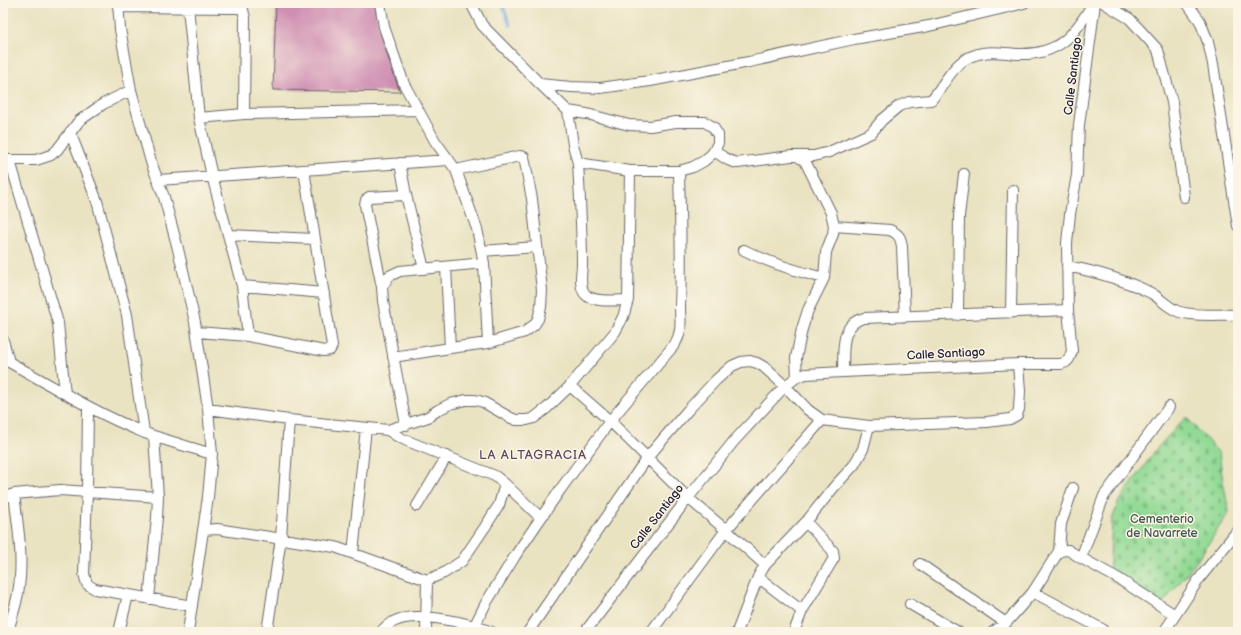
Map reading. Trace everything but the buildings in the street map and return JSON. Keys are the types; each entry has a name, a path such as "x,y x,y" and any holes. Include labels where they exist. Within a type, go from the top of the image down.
{"street":[{"path":"380,3 384,27 404,84 435,141 456,170 477,229 484,263 488,344"},
{"path":"471,3 482,25 568,111 630,124 650,126 676,122 705,122 713,127 718,135 718,143 714,151 704,161 693,167 679,171 630,171 578,163"},
{"path":"540,84 600,88 650,81 749,62 854,39 929,26 1024,3"},
{"path":"714,151 728,160 737,163 791,156 814,156 829,152 871,133 882,120 899,106 909,102 931,100 958,64 974,55 995,52 1022,54 1040,52 1053,48 1070,36 1082,22 1094,3"},
{"name":"Calle Santiago","path":"585,632 688,498 734,441 785,386 797,377 806,374 843,372 1018,364 1061,364 1069,359 1072,351 1068,310 1066,266 1067,243 1070,214 1077,175 1079,125 1094,3"},
{"path":"1104,3 1130,19 1158,50 1172,102 1184,197"},
{"path":"1187,3 1200,20 1208,42 1213,64 1238,226"},
{"path":"188,632 203,530 212,454 208,409 196,332 178,249 164,197 151,162 131,90 120,29 118,5 239,8 243,10 246,18 244,114"},
{"path":"188,7 199,118 212,176 242,286 248,336"},
{"path":"65,394 58,323 7,161 36,160 51,155 57,150 79,121 103,104 131,90"},
{"path":"199,118 244,114 418,110"},
{"path":"568,111 573,145 578,163 581,209 581,285 583,292 586,297 594,299 606,301 628,300"},
{"path":"70,132 98,201 127,315 144,432"},
{"path":"393,357 488,344 525,332 534,325 538,319 541,307 542,290 532,199 524,157 520,156 456,170"},
{"path":"797,156 805,161 831,213 834,226 833,234 826,252 824,278 808,310 802,329 796,358 797,377"},
{"path":"158,180 448,160"},
{"path":"400,163 406,195 424,269"},
{"path":"196,332 248,336 324,351 330,350 332,346 304,170"},
{"path":"208,409 289,420 388,430 428,417 450,404 466,400 475,400 483,402 516,420 534,418 570,386 615,332 623,317 628,300 630,171"},
{"path":"476,629 486,603 541,518 610,421 675,344 680,332 682,279 679,171"},
{"path":"958,315 960,216 964,174"},
{"path":"1011,313 1013,190"},
{"path":"406,195 369,197 366,200 365,205 382,287 383,302 406,424"},
{"path":"834,226 890,230 896,232 901,238 905,317"},
{"path":"228,235 315,239"},
{"path":"482,251 537,247"},
{"path":"744,250 760,258 787,268 824,278"},
{"path":"382,287 389,276 400,271 484,263"},
{"path":"1066,266 1096,272 1134,285 1154,294 1176,310 1188,313 1238,315"},
{"path":"446,267 450,348"},
{"path":"242,286 324,293"},
{"path":"843,372 844,339 847,329 856,320 864,318 1068,310"},
{"path":"3,340 6,361 88,407 154,436 212,454"},
{"path":"528,632 647,458 688,410 716,380 732,366 741,362 750,361 764,367 808,410 822,420 869,426 986,422 1010,419 1017,415 1020,408 1018,364"},
{"path":"570,386 610,421 688,498 765,565"},
{"path":"88,407 84,574 87,584 95,589 192,606"},
{"path":"1081,558 1104,496 1170,407"},
{"path":"267,632 281,538 289,420"},
{"path":"651,632 726,530 822,420"},
{"path":"737,632 758,577 765,565 806,522 854,465 863,449 869,426"},
{"path":"353,553 366,428"},
{"path":"388,430 397,436 495,476 541,518"},
{"path":"149,599 158,498 154,436"},
{"path":"417,506 446,456"},
{"path":"203,530 217,529 335,547 428,580 444,573 462,561 499,505 505,484"},
{"path":"994,632 1006,623 1033,592 1059,551 1061,524 1073,488"},
{"path":"3,498 14,494 60,490 158,498"},
{"path":"5,632 18,593 21,567 20,542 14,494"},
{"path":"794,632 802,611 834,558 833,551 806,522"},
{"path":"1164,632 1199,579 1238,530"},
{"path":"1059,551 1068,550 1119,579 1175,615"},
{"path":"920,564 1006,623"},
{"path":"758,577 802,611"},
{"path":"426,632 425,617 428,580"},
{"path":"1033,592 1102,629 1102,632"},
{"path":"118,632 128,595"},
{"path":"910,604 958,632"},
{"path":"381,632 392,622 402,618 425,617 443,619 476,629 492,632"}],"green space":[{"name":"Cementerio de Navarrete","path":"1186,417 1219,453 1229,512 1197,561 1159,608 1109,579 1112,520 1118,503 1157,448"}],"waterway":[{"path":"502,3 510,25"}],"district":[{"name":"LA ALTAGRACIA","path":"533,455"}]}
